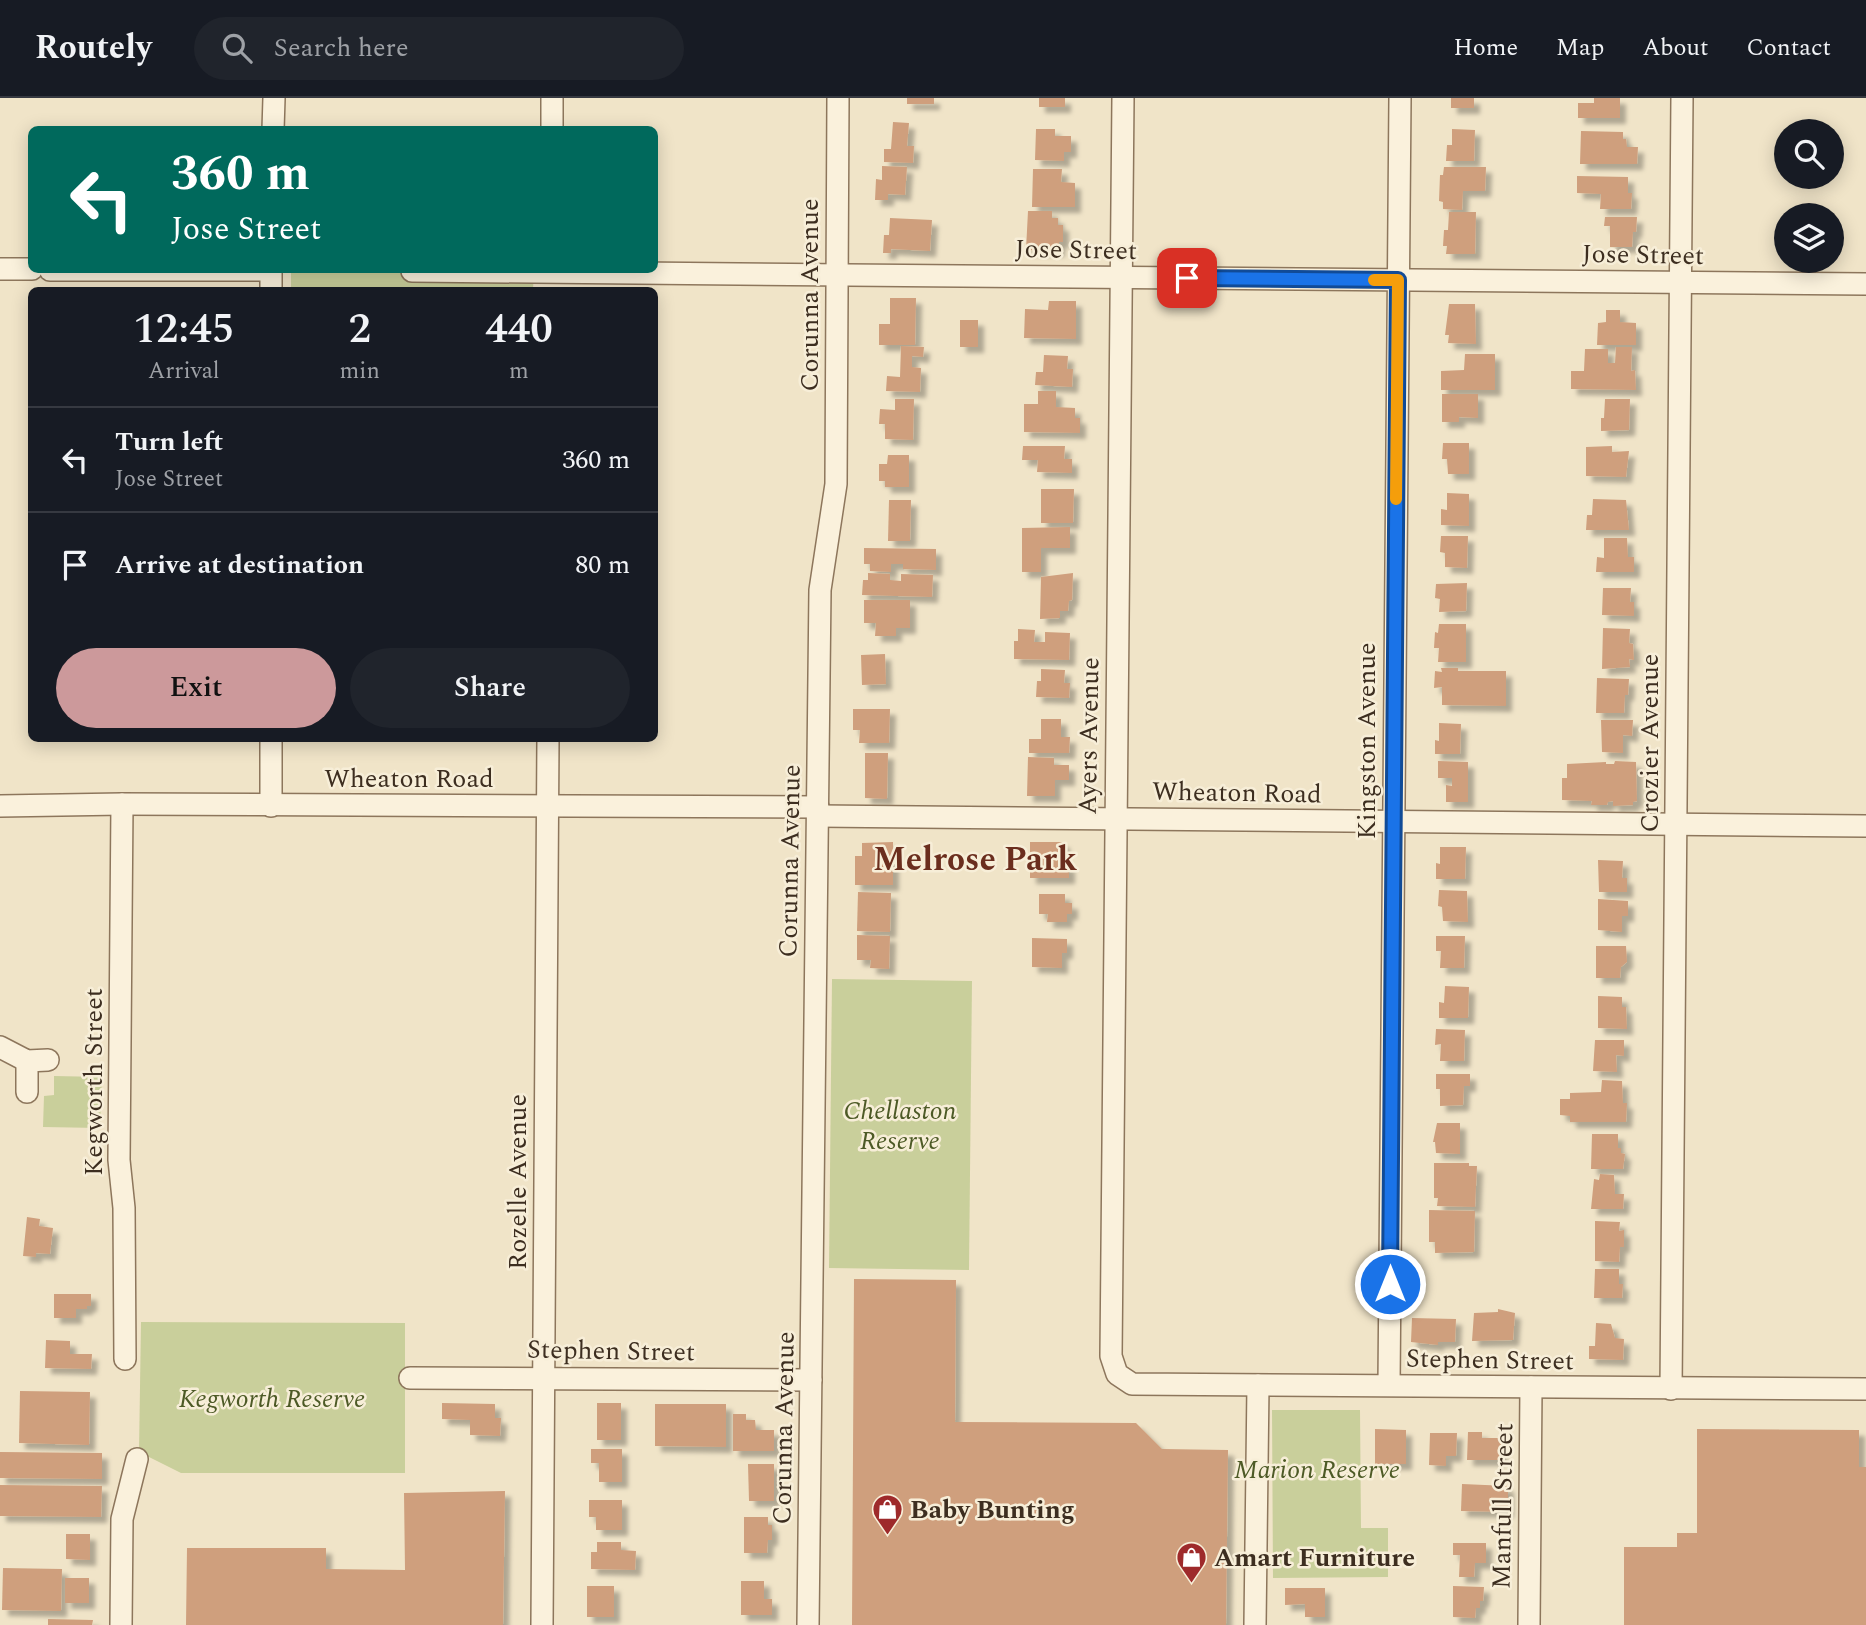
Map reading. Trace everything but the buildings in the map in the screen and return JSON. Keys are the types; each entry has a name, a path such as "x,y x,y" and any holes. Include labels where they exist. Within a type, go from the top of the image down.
{"street":[{"path":"273,126 274,98"},
{"path":"552,98 552,126"},
{"name":"Corunna Avenue","path":"808,1625 820,590 836,484 838,98"},
{"name":"Ayers Avenue","path":"1117,1374 1111,1356 1123,98"},
{"name":"Kingston Avenue","path":"1389,1385 1400,98"},
{"name":"Crozier Avenue","path":"1671,1389 1682,98"},
{"path":"0,269 28,270"},
{"name":"Jose Street","path":"458,273 551,277 838,275 1866,284"},
{"path":"271,742 271,806"},
{"name":"Rozelle Avenue","path":"542,1625 548,742"},
{"name":"Kegworth Street","path":"122,804 119,1160 124,1208 125,1359"},
{"name":"Wheaton Road","path":"0,806 547,805 1115,819 1866,826"},
{"path":"0,1047 38,1061 27,1092"},
{"name":"Stephen Street","path":"1117,1374 1132,1384 1866,1390"},
{"name":"Stephen Street","path":"410,1378 811,1380"},
{"path":"1255,1625 1258,1385"},
{"name":"Manfull Street","path":"1529,1625 1531,1387"},
{"path":"121,1625 122,1519 137,1459"}],"green space":[{"path":"291,273 534,273 533,287 291,287"},
{"name":"Chellaston Reserve","path":"832,979 972,981 969,1270 829,1268"},
{"path":"54,1076 102,1077 100,1128 43,1127 44,1096 54,1095"},
{"name":"Kegworth Reserve","path":"141,1322 405,1323 405,1473 181,1473 139,1452"},
{"name":"Marion Reserve","path":"1272,1410 1360,1410 1361,1528 1388,1528 1388,1577 1273,1578"}],"slow traffic":[{"path":"1374,280 1398,280 1396,499"}],"place":[{"name":"Baby Bunting","path":"887,1536"},
{"name":"Amart Furniture","path":"1191,1584"}],"district":[{"name":"Melrose Park","path":"975,858"}],"route":[{"path":"1187,278 1398,280 1390,1284"}]}
